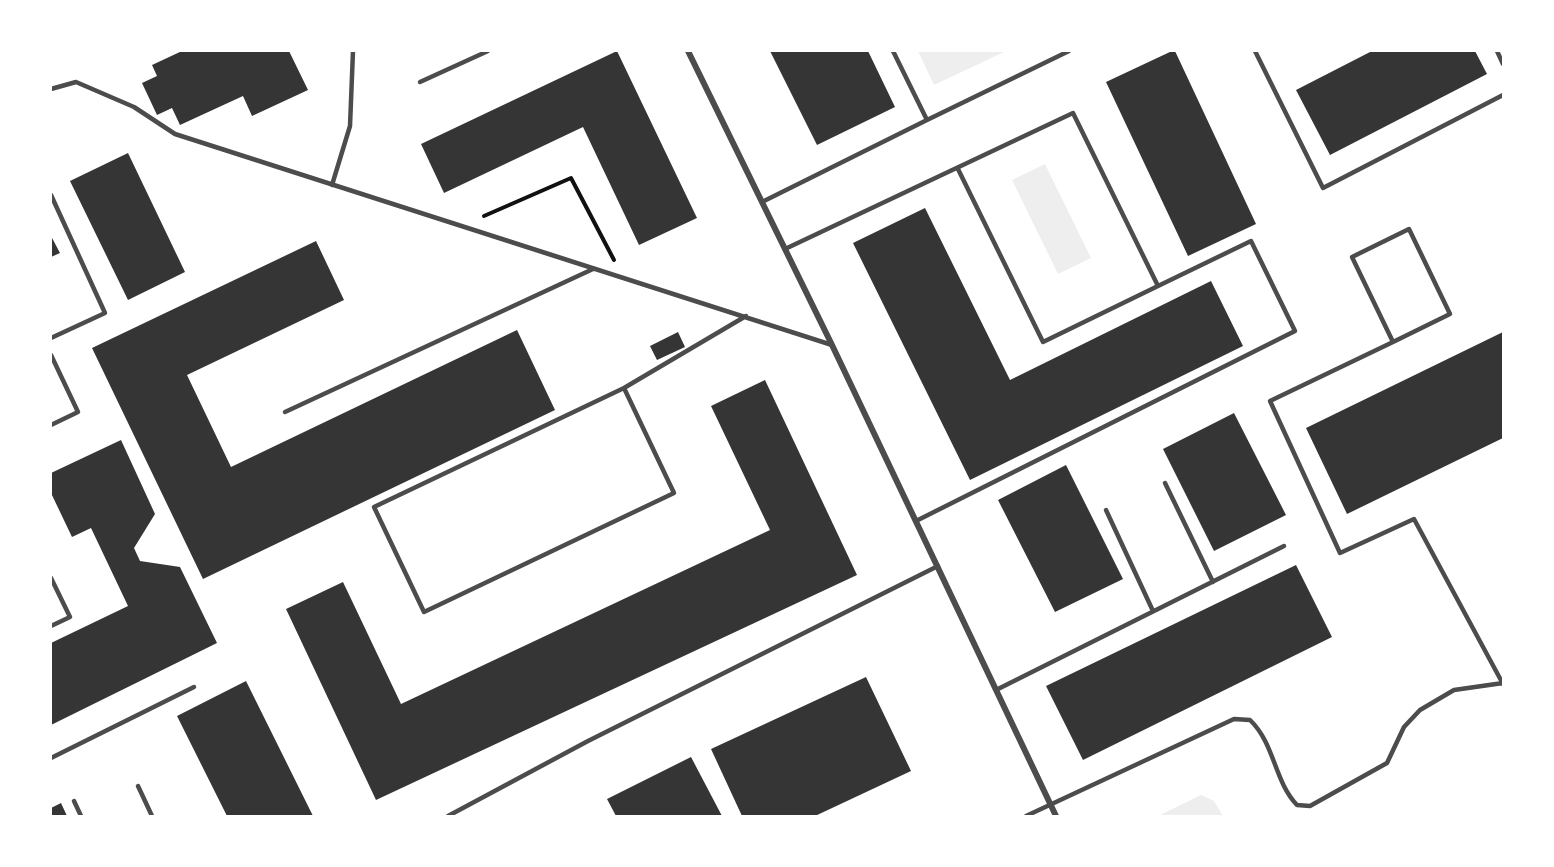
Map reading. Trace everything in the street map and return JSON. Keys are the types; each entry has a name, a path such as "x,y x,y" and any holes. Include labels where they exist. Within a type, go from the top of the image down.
{"street":[{"path":"688,51 832,345 1056,816"}],"lane":[{"path":"332,185 350,126 353,51"},
{"path":"420,82 488,51"},
{"path":"893,51 927,120"},
{"path":"762,202 1069,51"},
{"path":"1255,51 1323,188 1503,95"},
{"path":"1497,51 1503,64"},
{"path":"51,89 76,82 134,107 175,134 832,345"},
{"path":"785,249 1073,113 1158,286"},
{"path":"916,522 1295,331 1251,242 1043,342 958,169"},
{"path":"51,195 105,313 51,338"},
{"path":"1026,816 1233,719 1250,720 1263,732 1288,797 1297,805 1310,806 1387,763 1404,727 1420,710 1454,690 1503,683 1414,519 1340,553 1270,401 1393,342 1450,314 1409,229 1352,257 1393,342"},
{"path":"285,412 593,269"},
{"path":"624,388 674,493 424,612 374,507 624,388 747,316"},
{"path":"51,355 78,412 51,425"},
{"path":"1165,483 1213,582"},
{"path":"1106,510 1154,611"},
{"path":"996,690 1284,546"},
{"path":"447,816 588,741 938,566"},
{"path":"51,578 70,617 51,626"},
{"path":"51,758 194,687"},
{"path":"138,786 152,816"},
{"path":"74,801 81,816"}],"path":[{"path":"477,219 571,178 616,264"}],"shaded area":[{"path":"918,51 1006,51 934,85"},
{"path":"1045,164 1091,258 1058,274 1012,180"},
{"path":"1201,795 1214,801 1223,816 1158,816"}],"building":[{"path":"182,51 289,51 308,90 252,116 243,96 180,125 172,108 157,115 142,83 157,76 152,65"},
{"path":"617,51 697,218 639,245 583,127 444,193 421,144"},
{"path":"770,51 868,51 895,107 817,145"},
{"path":"1175,51 1256,224 1188,256 1106,82"},
{"path":"1372,51 1475,51 1487,74 1330,155 1296,90"},
{"path":"128,153 185,272 128,300 70,181"},
{"path":"925,208 1010,380 1211,281 1243,346 970,480 853,243"},
{"path":"51,236 60,253 51,257"},
{"path":"316,241 344,300 187,375 231,467 517,330 555,410 203,579 92,348"},
{"path":"678,332 685,347 657,360 650,346"},
{"path":"1503,332 1503,438 1347,514 1306,428"},
{"path":"765,380 857,575 376,800 286,609 343,582 401,704 770,530 711,406"},
{"path":"1234,413 1286,515 1214,551 1163,449"},
{"path":"121,440 155,514 134,548 140,561 180,567 217,643 51,725 51,643 128,606 91,528 72,537 51,493 51,473"},
{"path":"1066,465 1123,579 1055,612 998,500"},
{"path":"1296,565 1332,637 1083,760 1046,686"},
{"path":"866,677 911,771 815,816 742,816 711,749"},
{"path":"246,681 313,816 227,816 177,716"},
{"path":"691,757 722,816 616,816 607,799"},
{"path":"61,803 67,816 51,816 51,808"}]}
